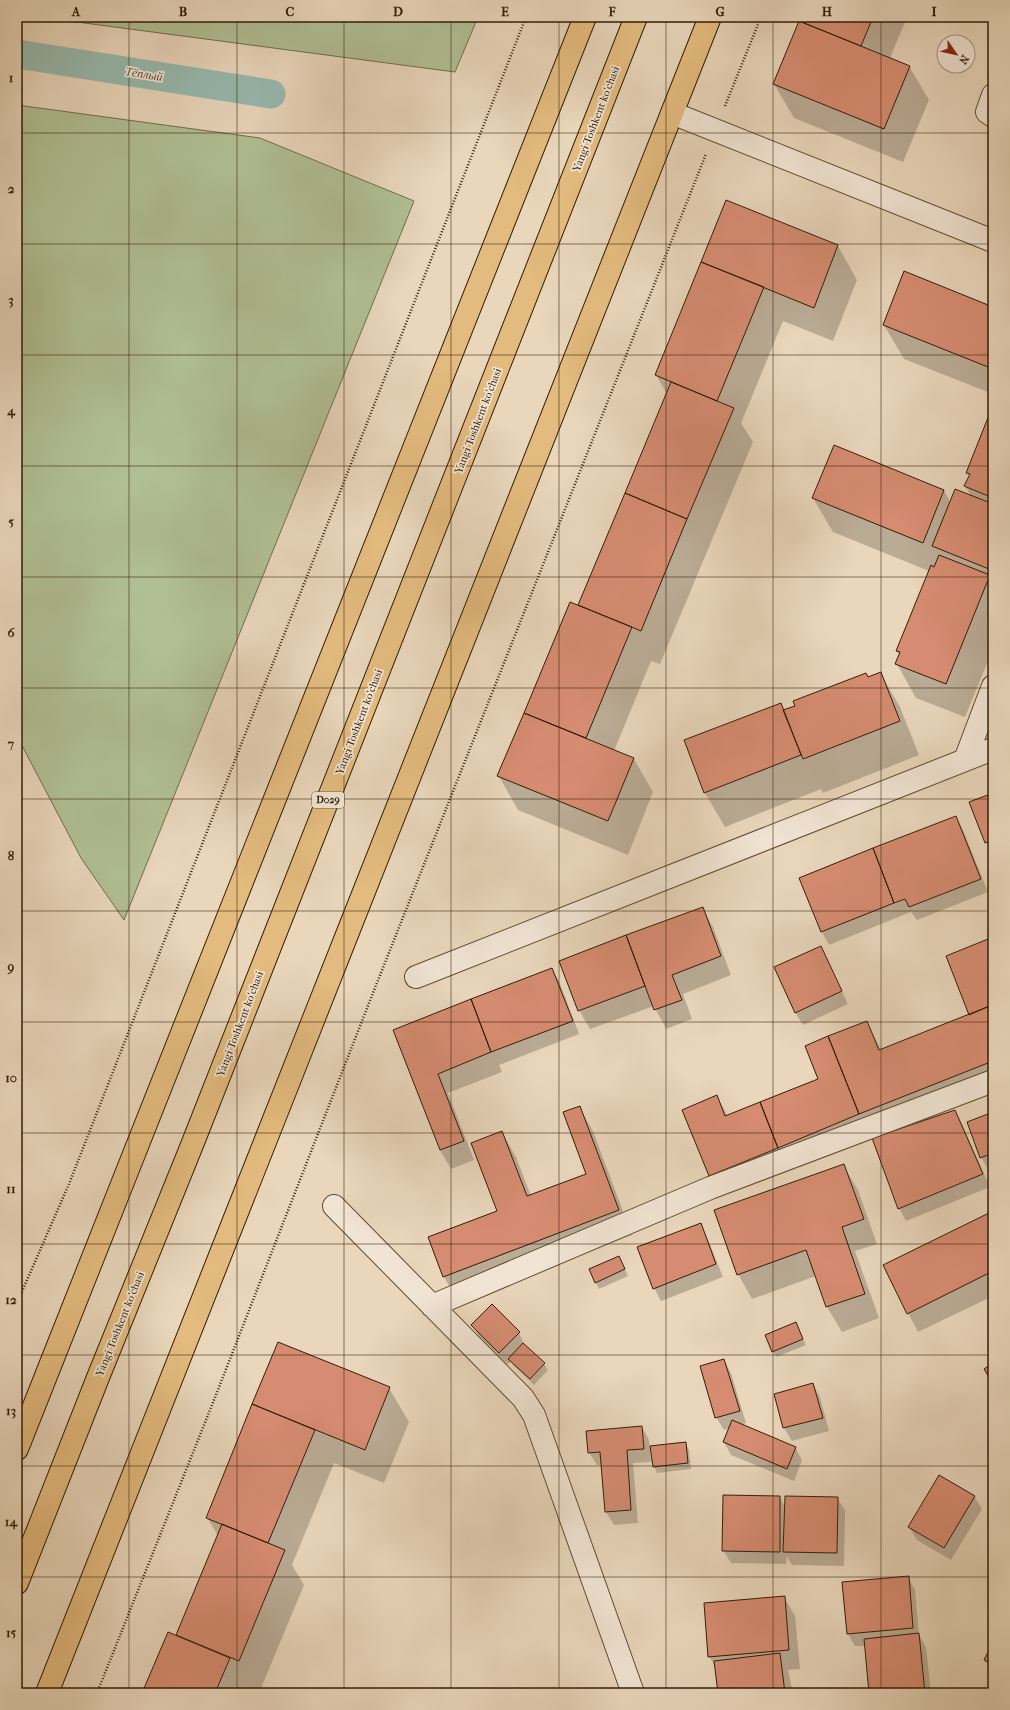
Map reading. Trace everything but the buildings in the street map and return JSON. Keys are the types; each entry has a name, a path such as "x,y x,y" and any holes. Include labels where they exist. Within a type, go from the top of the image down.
{"main road":[{"path":"17,1449 585,17"},
{"name":"Yangi Toshkent ko‘chasi","path":"17,1583 94,1387 194,1140 636,17"},
{"path":"47,1693 710,17"},
{"path":"17,1421 53,1358"}],"street":[{"path":"993,95 987,112 993,116"},
{"path":"672,114 993,241"},
{"path":"965,760 993,686"},
{"path":"416,977 993,749"},
{"path":"432,1306 710,1188 993,1081"},
{"path":"334,1206 522,1398 534,1416 633,1693"}],"path":[{"path":"17,1303 69,1184 526,17"},
{"path":"722,114 761,17"},
{"path":"97,1693 708,151"}],"green space":[{"path":"39,17 478,17 455,72"},
{"path":"17,105 260,138 414,201 124,920 81,858 17,736"}],"waterway":[{"name":"Тёплый","path":"17,54 271,94"}]}
